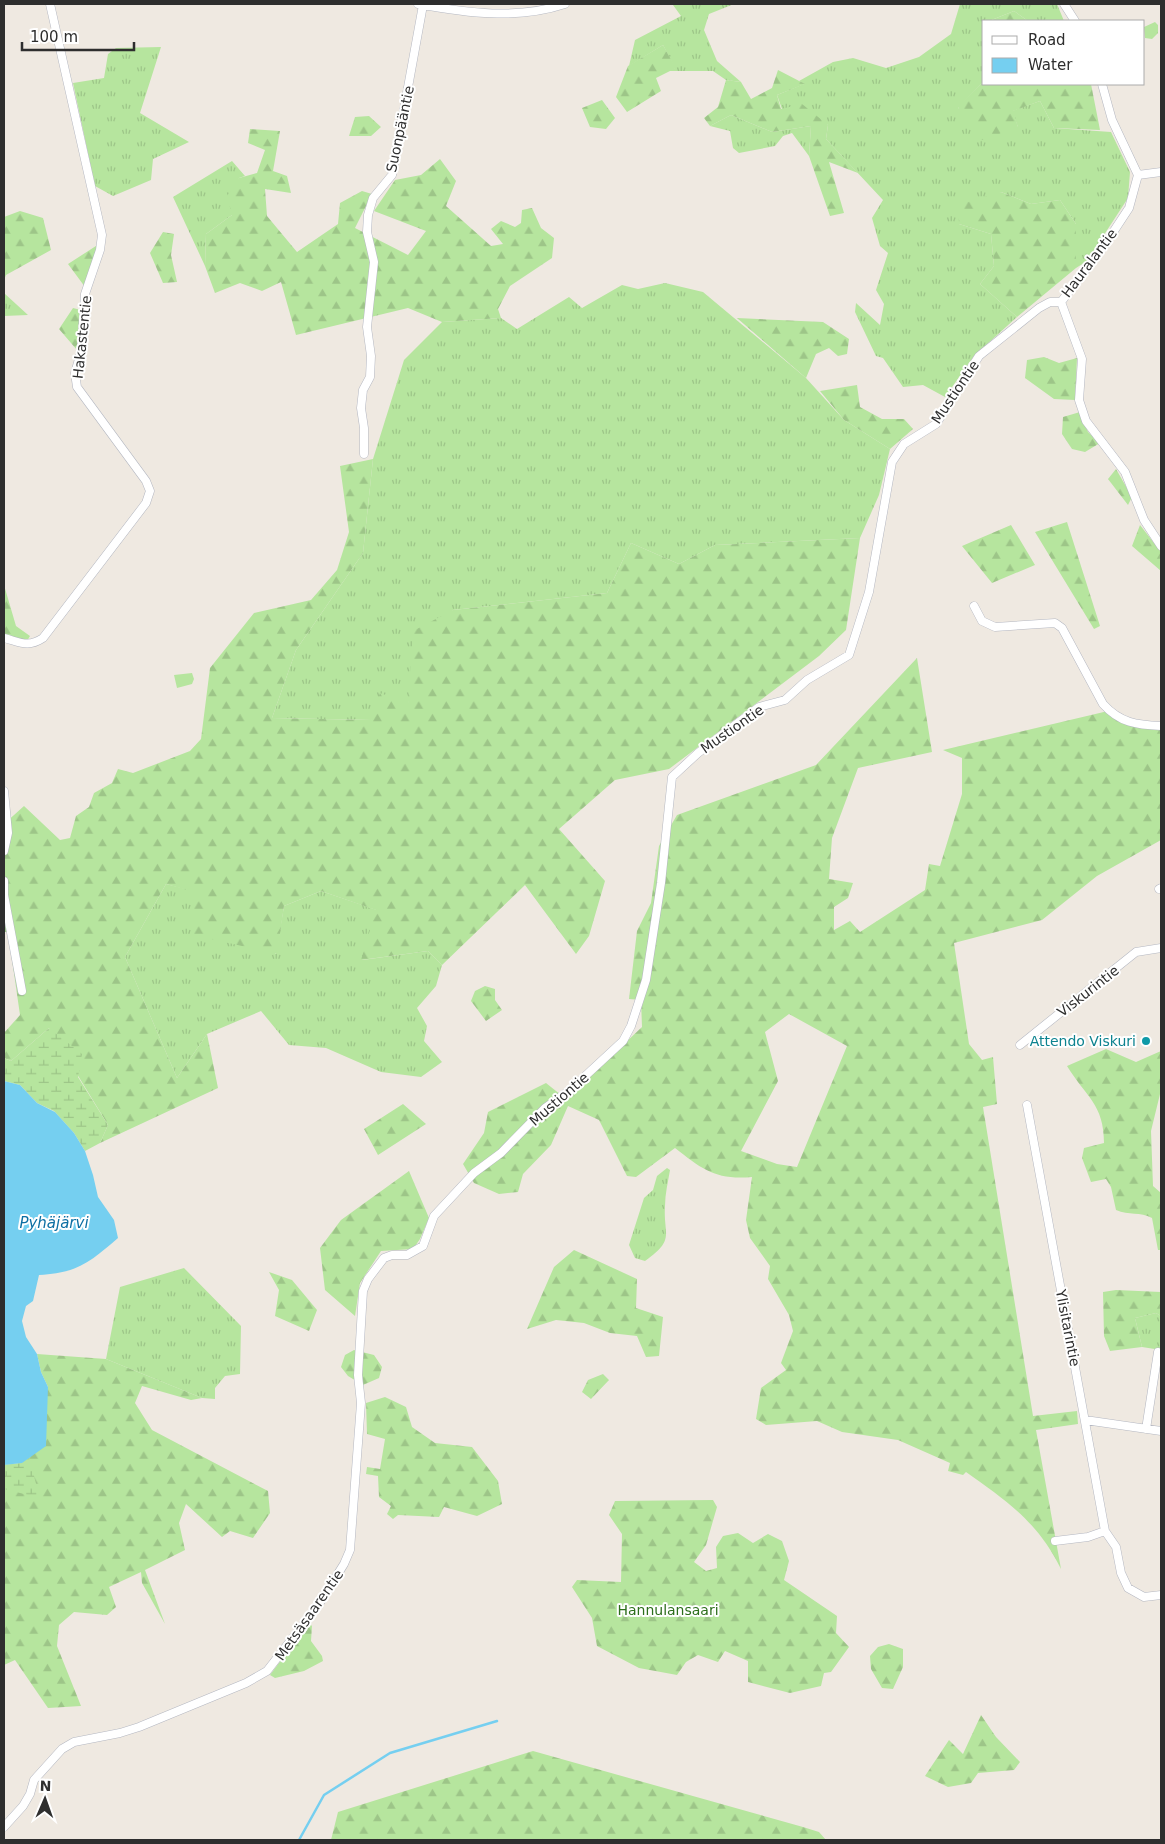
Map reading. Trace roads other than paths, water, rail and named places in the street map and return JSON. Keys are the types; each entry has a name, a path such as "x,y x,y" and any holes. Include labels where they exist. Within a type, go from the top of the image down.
{"street":[{"name":"Hakastentie","path":"4,638 22,645 34,644 43,638 146,503 150,491 146,481 77,387 75,373 81,352 85,294 100,250 102,235 50,4"},
{"path":"421,4 472,13 515,14 565,4"},
{"name":"Suonpääntie","path":"364,454 364,428 361,408 363,390 370,377 371,356 367,327 374,262 367,232 368,215 373,198 392,175 421,4"},
{"path":"1064,4 1074,20"},
{"path":"1102,85 1112,120 1138,175 1161,172"},
{"name":"Hauralantie","path":"1138,175 1129,208 1104,246 1060,302 1082,359 1079,400 1086,421 1125,472 1144,520 1161,546"},
{"name":"Mustiontie","path":"474,1174 500,1152 545,1108 569,1091 623,1041 631,1026 641,1000 653,943 661,883 670,782 675,772 759,707 785,700 807,680 849,655 869,592 892,462 904,444 936,424 979,356 1039,308 1050,302 1060,302"},
{"path":"974,606 982,621 995,627 1055,623 1062,628 1103,704 1111,713 1130,724 1161,726"},
{"path":"4,791 8,833 4,851"},
{"path":"4,881 4,895 22,991"},
{"name":"Viskurintie","path":"1020,1045 1136,952 1161,948"},
{"name":"Ylisitarintie","path":"1027,1105 1105,1531 1116,1547 1121,1573 1128,1588 1144,1597 1161,1595"},
{"name":"Metsäsaarentie","path":"4,1826 23,1806 34,1780 62,1749 74,1742 120,1733 139,1727 246,1683 267,1671 319,1604 344,1564 350,1550 361,1403 358,1375 363,1291 374,1268 384,1258 392,1255 407,1255 423,1246 434,1216 474,1174"},
{"path":"1146,1429 1158,1352"},
{"path":"1085,1420 1161,1431"},
{"path":"1055,1541 1088,1538 1105,1531"}],"water":[{"name":"Pyhäjärvi","path":"4,1081 20,1085 37,1103 55,1112 74,1133 85,1151 98,1197 114,1220 118,1238 82,1265 63,1272 39,1275 33,1301 26,1306 22,1321 26,1337 37,1354 41,1372 48,1387 46,1446 22,1463 4,1465"}],"waterway":[{"path":"299,1840 324,1795 390,1753 497,1721"}],"place":[{"name":"Attendo Viskuri","path":"1146,1041"}],"park label":[{"name":"Hannulansaari","path":"668,1610"}]}
